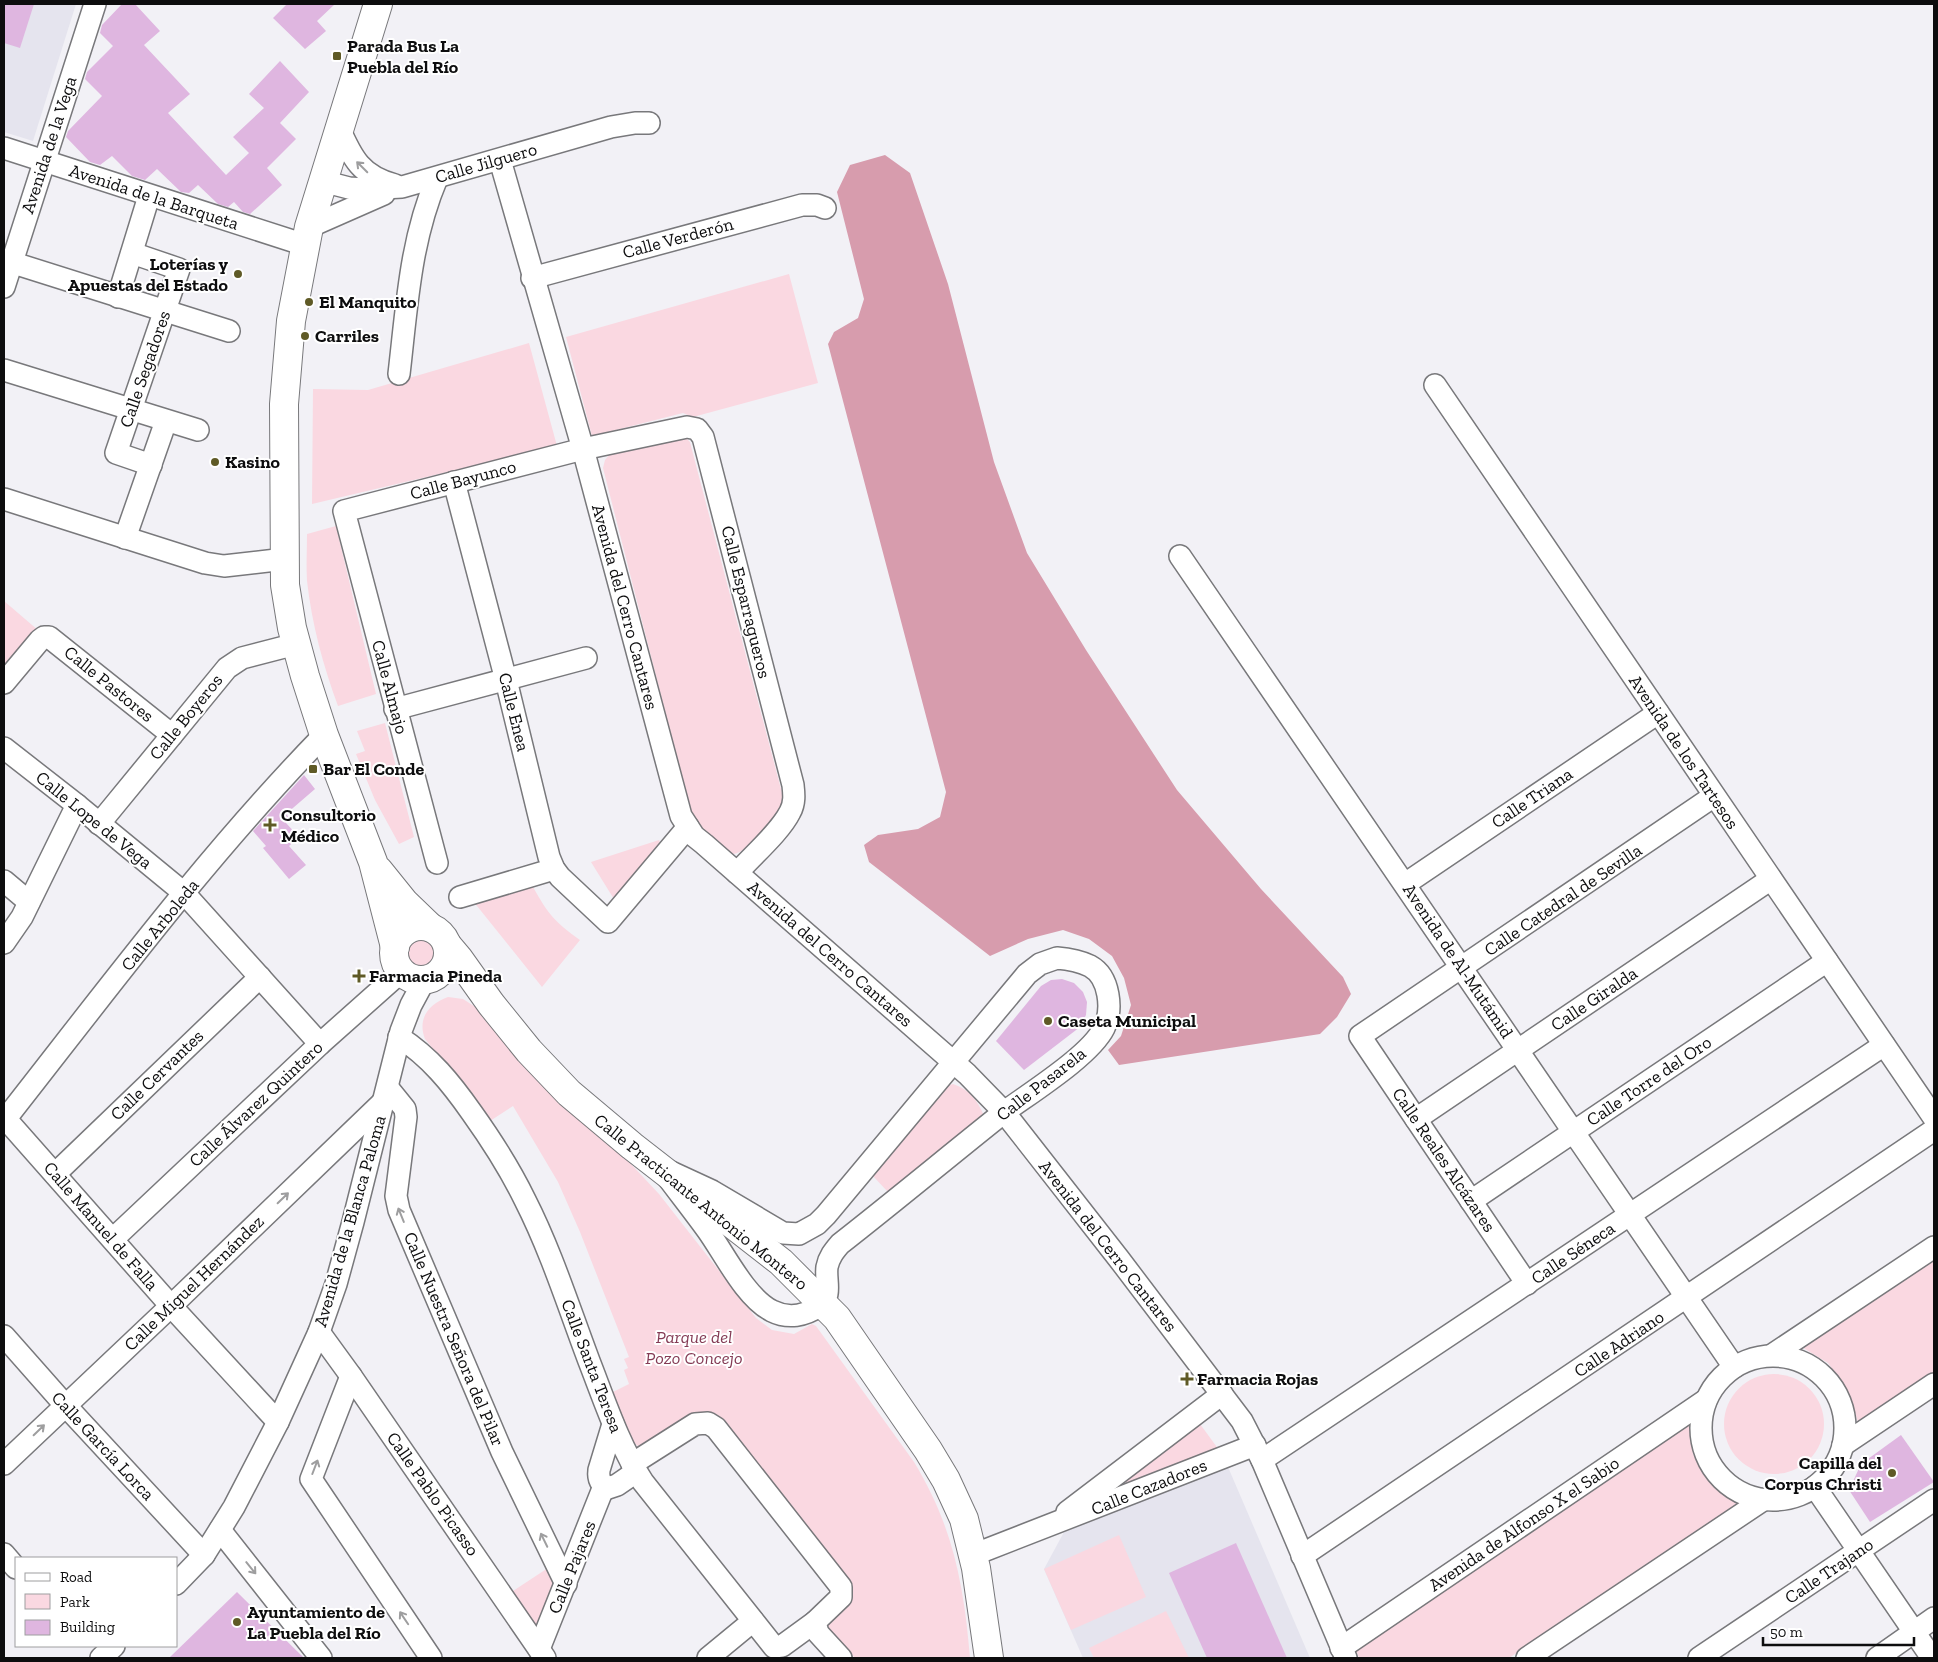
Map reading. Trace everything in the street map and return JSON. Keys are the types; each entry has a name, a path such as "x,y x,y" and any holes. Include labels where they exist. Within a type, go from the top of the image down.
{"main road":[{"path":"378,4 322,181 307,236 291,320 284,404 285,585 296,644 324,735 414,968"},
{"name":"Calle Practicante Antonio Montero","path":"373,862 398,895 463,964 491,1004 550,1075 590,1112 781,1262 837,1318 913,1427 946,1480 964,1519 973,1555 989,1658"},
{"path":"421,926 439,937 448,955 446,964 440,972 414,968 398,939 404,932 421,926"},
{"name":"Calle Practicante Antonio Montero","path":"414,968 466,986 491,1004"}],"street":[{"name":"Avenida de la Vega","path":"4,287 8,262 44,161 95,4"},
{"name":"Calle Jilguero","path":"322,181 349,188 402,187 616,126 649,123"},
{"path":"339,128 355,160 363,169 372,177 402,187"},
{"name":"Avenida de la Barqueta","path":"4,148 149,196 307,236"},
{"name":"Avenida del Cerro Cantares","path":"500,160 532,278 583,448 678,809 688,827 694,836 953,1062 1004,1112 1242,1421 1259,1453 1343,1653"},
{"path":"399,374 416,240 420,222 437,178"},
{"path":"307,236 357,204 402,187"},
{"path":"118,297 149,196"},
{"name":"Calle Verderón","path":"532,278 802,205 809,204 825,208"},
{"name":"Calle Segadores","path":"132,253 179,269 116,453 151,465"},
{"path":"8,262 229,331"},
{"path":"4,370 198,430"},
{"name":"Avenida de los Tartesos","path":"1435,385 1934,1118"},
{"name":"Calle Segadores","path":"125,538 166,421"},
{"name":"Calle Esparragueros","path":"583,448 687,427 697,429 703,438 793,785 794,798 791,811 738,873"},
{"name":"Calle Bayunco","path":"344,511 583,448"},
{"name":"Calle Enea","path":"454,482 506,680 549,857 560,877 608,922 688,827"},
{"path":"4,499 214,565 285,559"},
{"name":"Calle Almajo","path":"344,511 437,864"},
{"name":"Avenida de Al-Mutámid","path":"1180,556 1734,1367"},
{"name":"Calle Pastores","path":"4,683 44,637 49,637 172,735"},
{"name":"Calle Boyeros","path":"99,824 221,674 234,663 253,654 296,644"},
{"path":"395,709 586,658"},
{"name":"Calle Triana","path":"1405,884 1658,713"},
{"name":"Calle Arboleda","path":"4,1119 184,893 272,789 324,735"},
{"name":"Calle Lope de Vega","path":"4,748 184,893 320,1044"},
{"name":"Calle Catedral de Sevilla","path":"1360,1036 1463,968 1714,796"},
{"path":"4,943 22,917 77,805"},
{"path":"460,897 554,868"},
{"name":"Calle Giralda","path":"1416,1119 1771,879"},
{"path":"4,881 29,902"},
{"name":"Calle Pasarela","path":"660,1167 702,1186 783,1233 799,1234 808,1230 826,1215 1027,974 1040,964 1057,958 1074,960 1092,967 1103,980 1108,997 1109,1014 1104,1028 1094,1042 1082,1054 1004,1112 840,1244 833,1252 829,1262 827,1275 828,1293 823,1302"},
{"name":"Calle Torre del Oro","path":"1471,1201 1827,961"},
{"name":"Avenida de la Blanca Paloma","path":"178,1582 204,1555 220,1530 278,1422 319,1332 344,1253 386,1094 414,968"},
{"name":"Calle Álvarez Quintero","path":"113,1239 320,1044 414,968"},
{"name":"Calle Cervantes","path":"55,1174 260,977"},
{"name":"Calle Santa Teresa","path":"400,1034 447,1079 512,1174 536,1223 614,1424 634,1468 649,1491 771,1644 779,1648 815,1622"},
{"name":"Calle Reales Alcázares","path":"1360,1036 1527,1284"},
{"name":"Calle Séneca","path":"1259,1453 1527,1284 1884,1045"},
{"name":"Calle Miguel Hernández","path":"4,1464 171,1306 386,1094"},
{"name":"Calle Nuestra Señora del Pilar","path":"386,1094 405,1109 406,1117 396,1196 399,1210 502,1452 566,1584"},
{"name":"Calle Manuel de Falla","path":"4,1119 171,1306 278,1422"},
{"name":"Calle Adriano","path":"1302,1556 1934,1130"},
{"path":"660,1167 708,1231 746,1287 759,1302 771,1311 797,1316 819,1306 823,1302"},
{"path":"1772,1355 1934,1247"},
{"path":"827,1275 848,1319 855,1343"},
{"name":"Calle Pablo Picasso","path":"319,1332 542,1654"},
{"name":"Calle García Lorca","path":"4,1336 204,1555"},
{"path":"1772,1355 1792,1358 1810,1365 1826,1378 1837,1394 1844,1412 1846,1432 1835,1465 1815,1487 1790,1498 1763,1500 1745,1495 1736,1490 1715,1472 1706,1455 1701,1437 1701,1418 1706,1400 1713,1387 1734,1367 1759,1357 1772,1355"},
{"path":"351,1376 311,1479 432,1658"},
{"path":"1843,1445 1934,1384"},
{"name":"Calle Cazadores","path":"1043,1529 1222,1394"},
{"name":"Avenida de Alfonso X el Sabio","path":"1343,1653 1706,1400"},
{"path":"604,1486 612,1487 634,1468 695,1424 702,1422 713,1425 841,1587 841,1597 815,1622 818,1633 841,1658"},
{"name":"Calle Pajares","path":"542,1654 566,1584 604,1486 598,1476 614,1424"},
{"name":"Calle Cazadores","path":"973,1555 1259,1453"},
{"path":"1815,1487 1932,1658"},
{"path":"1527,1658 1763,1500"},
{"name":"Calle Trajano","path":"1699,1658 1934,1500"},
{"path":"220,1530 321,1658"},
{"path":"4,1554 15,1567"},
{"path":"1876,1658 1934,1618"},
{"path":"708,1658 753,1621"},
{"path":"88,1647 100,1658 113,1647"}],"shaded area":[{"path":"4,4 76,4 33,141 4,132"},
{"path":"885,155 910,173 948,284 994,462 1027,553 1086,650 1177,790 1261,889 1343,977 1351,994 1337,1017 1320,1034 1119,1065 1108,1050 1121,1036 1131,1005 1124,978 1112,956 1089,939 1063,930 1028,939 990,956 869,862 864,845 878,835 918,829 940,817 946,792 828,344 834,332 858,318 864,299 837,192 850,165"},
{"path":"1228,1467 1310,1658 1083,1658 1044,1569 1064,1532"}],"green space":[{"path":"789,274 818,383 693,417 683,413 592,436 566,337"},
{"path":"529,343 557,446 312,504 313,389 368,390"},
{"path":"678,436 685,437 690,442 782,793 779,811 768,826 745,849 732,854 715,844 692,817 603,468 605,460 610,454"},
{"path":"336,526 376,694 338,706 315,629 307,581 307,534"},
{"path":"4,601 39,631 4,673"},
{"path":"385,723 414,837 399,844 375,800 356,754 365,751 357,731"},
{"path":"659,840 663,848 617,904 591,862"},
{"path":"533,887 553,917 580,940 542,987 473,901"},
{"path":"421,935 433,940 438,952 433,964 421,969 409,964 404,952 409,940"},
{"name":"Parque del Pozo Concejo","path":"448,997 463,999 477,1008 529,1069 560,1100 630,1163 659,1194 756,1318 772,1330 794,1334 812,1324 816,1326 914,1462 938,1509 947,1533 960,1581 970,1658 855,1658 826,1625 851,1603 853,1592 850,1582 720,1422 646,1445 638,1446 631,1441 613,1392 629,1384 624,1370 628,1368 624,1359 629,1357 580,1232 558,1182 513,1106 490,1121 425,1039 423,1025 426,1013 435,1004"},
{"path":"953,1084 964,1089 972,1096 984,1116 889,1193 872,1175 945,1087"},
{"path":"1934,1255 1934,1372 1858,1422 1848,1391 1828,1363 1800,1346"},
{"path":"1774,1374 1793,1378 1809,1389 1820,1405 1824,1424 1820,1443 1809,1459 1793,1470 1774,1474 1755,1470 1739,1459 1728,1443 1724,1424 1728,1405 1739,1389 1755,1378"},
{"path":"1200,1424 1219,1450 1098,1498"},
{"path":"1689,1424 1693,1454 1711,1484 1740,1505 1509,1658 1359,1658 1356,1650"},
{"path":"1119,1535 1146,1597 1071,1630 1044,1569"},
{"path":"551,1566 556,1580 537,1626 534,1627 510,1593"},
{"path":"1166,1611 1189,1658 1094,1658 1089,1648"}],"building":[{"path":"4,4 34,4 20,48 4,43"},
{"path":"122,4 135,4 160,31 144,45 190,94 168,113 226,175 249,153 233,137 264,108 249,94 280,61 309,92 280,123 296,139 267,168 282,185 250,214 243,212 234,202 228,207 218,204 198,185 189,193 181,192 157,169 145,180 132,176 112,156 100,165 90,162 66,137 68,131 102,96 85,79 87,72 113,46 100,33 102,25"},
{"path":"287,4 335,4 317,21 326,31 305,49 273,18"},
{"name":"Consultorio Médico","path":"304,775 315,789 286,814 290,819 286,823 299,837 289,846 306,865 289,879 263,848 266,846 253,831"},
{"name":"Caseta Municipal","path":"1062,979 1074,983 1083,992 1087,1002 1086,1015 1080,1027 1024,1070 996,1041 1041,986 1051,980"},
{"name":"Capilla del Corpus Christi","path":"1901,1435 1934,1482 1870,1522 1849,1490 1861,1464"},
{"path":"1236,1543 1287,1658 1207,1658 1169,1573"},
{"name":"Ayuntamiento de La Puebla del Río","path":"237,1592 304,1658 169,1658"}],"place":[{"name":"Parada Bus La Puebla del Río","path":"337,56"},
{"name":"Loterías y Apuestas del Estado","path":"238,274"},
{"name":"El Manquito","path":"309,302"},
{"name":"Carriles","path":"305,336"},
{"name":"Kasino","path":"215,462"},
{"name":"Bar El Conde","path":"313,769"},
{"name":"Consultorio Médico","path":"270,825"},
{"name":"Farmacia Pineda","path":"359,976"},
{"name":"Caseta Municipal","path":"1048,1021"},
{"name":"Farmacia Rojas","path":"1187,1379"},
{"name":"Capilla del Corpus Christi","path":"1892,1473"},
{"name":"Ayuntamiento de La Puebla del Río","path":"237,1622"}]}
